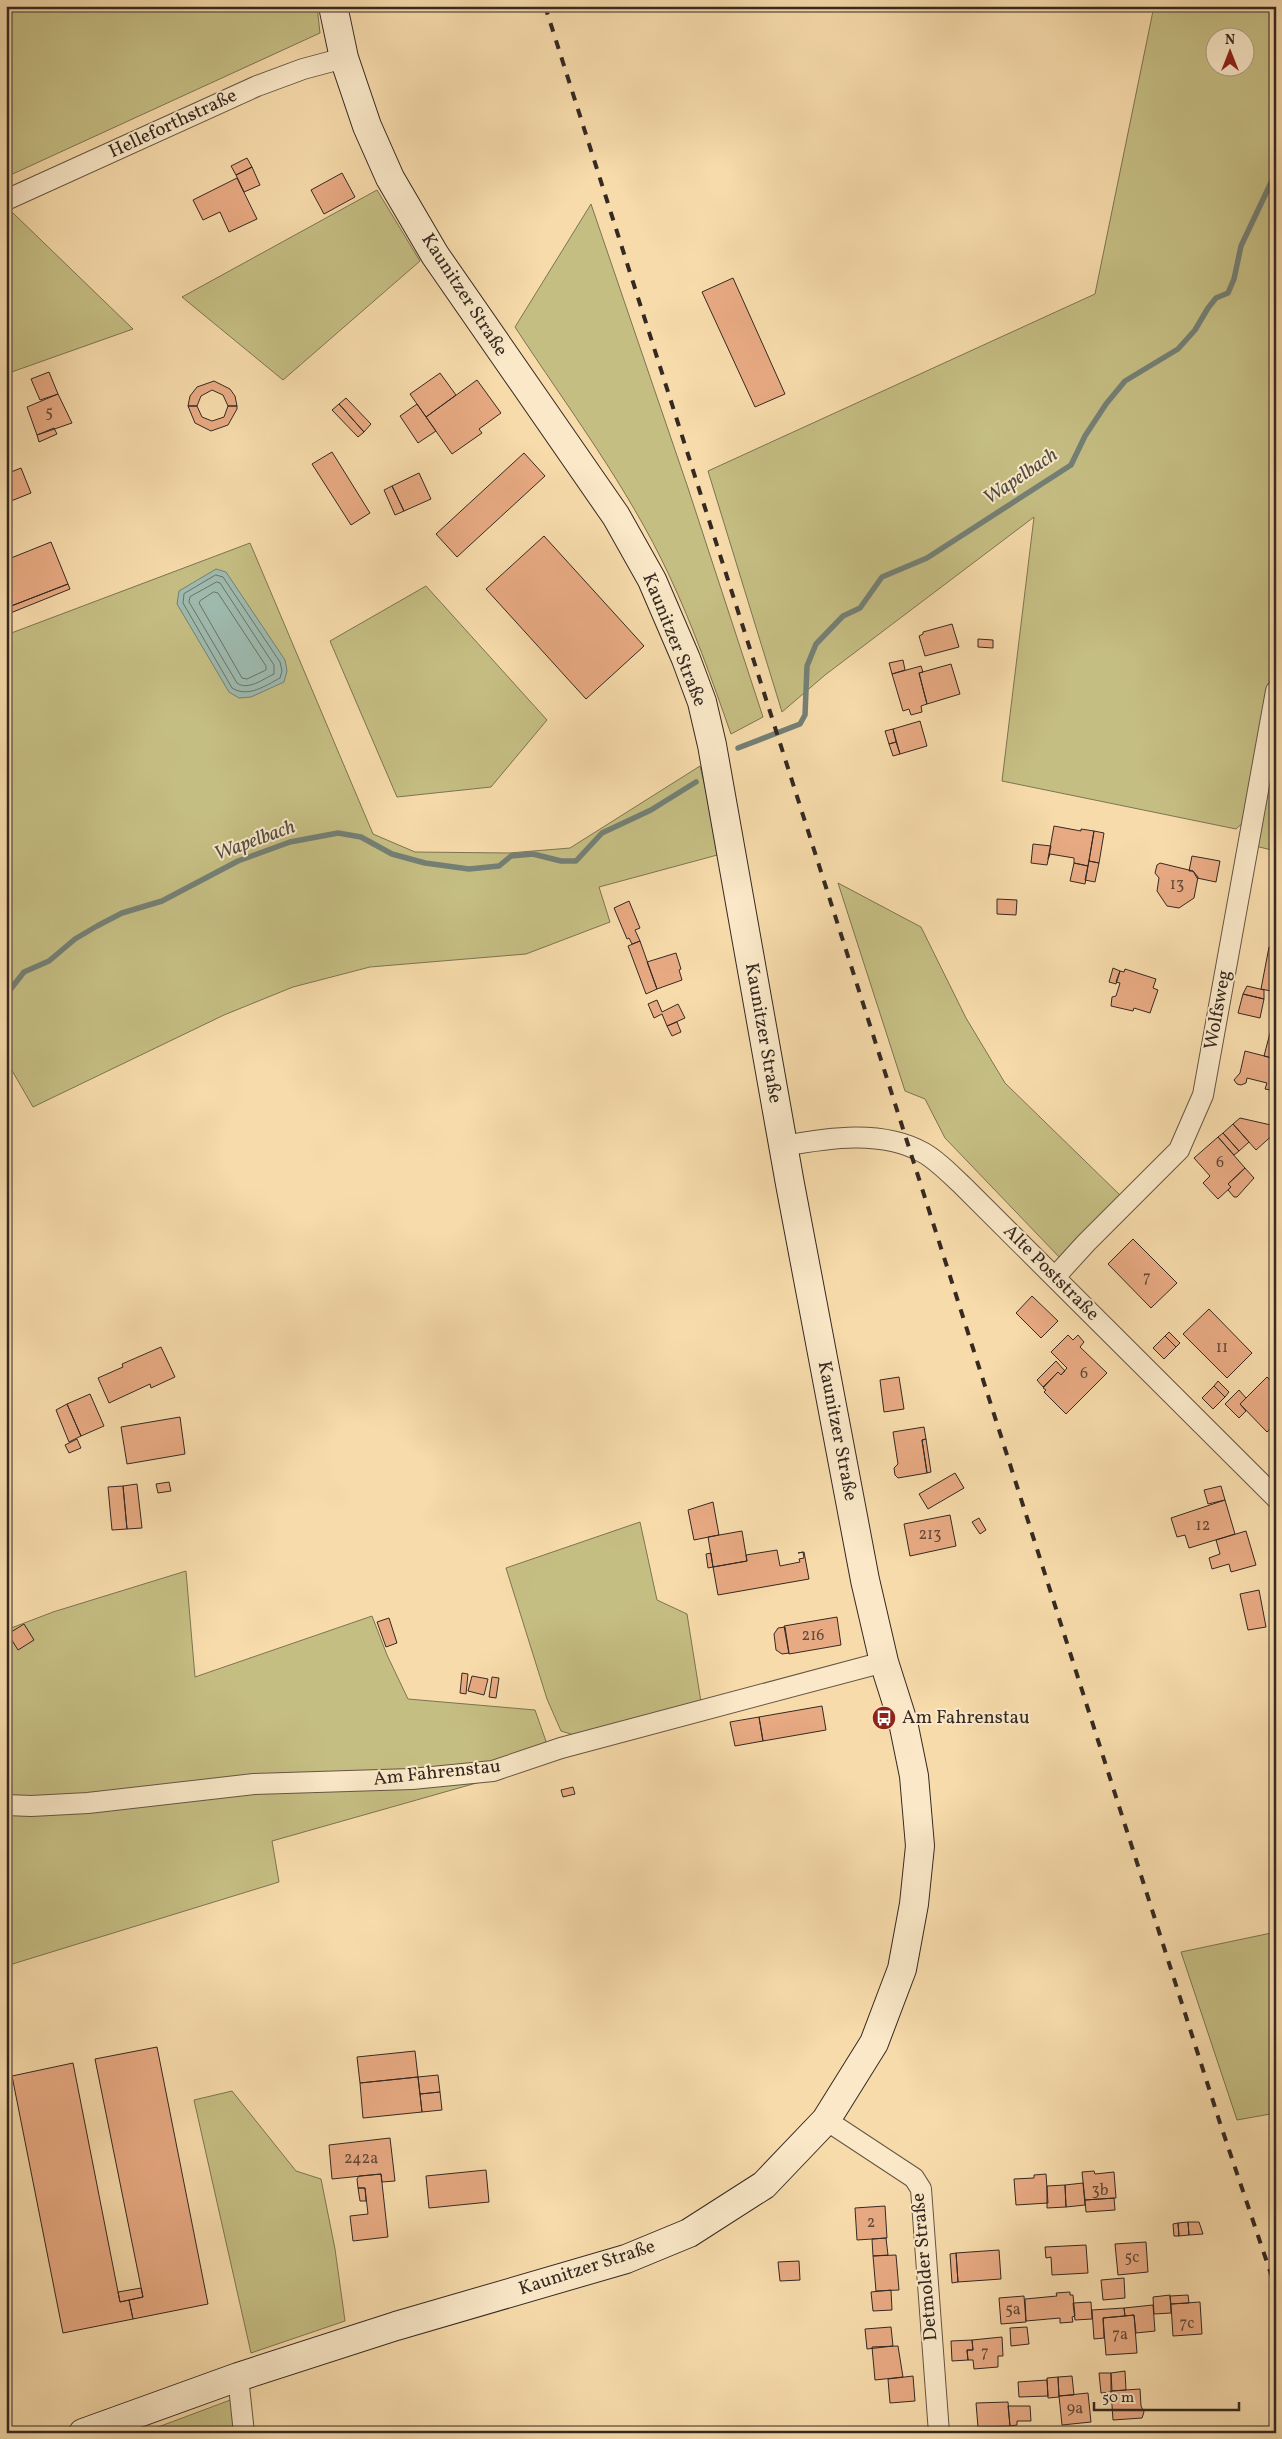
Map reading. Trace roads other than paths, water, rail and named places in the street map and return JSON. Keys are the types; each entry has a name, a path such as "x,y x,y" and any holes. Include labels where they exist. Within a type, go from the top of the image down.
{"street":[{"name":"Kaunitzer Straße","path":"83,2433 238,2377 396,2326 626,2259 689,2233 764,2185 826,2120 874,2043 902,1969 914,1904 920,1846 914,1776 903,1722 884,1662 863,1572 712,745 702,702 686,659 652,580 616,516 440,262 390,178 367,126 344,58 333,6"},
{"name":"Helleforthstraße","path":"6,200 256,86 303,69 344,58"},
{"name":"Wolfsweg","path":"1055,1277 1086,1243 1179,1150 1204,1095 1276,691"},
{"name":"Alte Poststraße","path":"784,1146 848,1137 894,1142 924,1153 962,1185 1276,1498"},
{"name":"Am Fahrenstau","path":"6,1805 31,1806 88,1803 254,1784 412,1780 493,1771 561,1748 884,1662"},
{"name":"Detmolder Straße","path":"826,2120 914,2178 921,2189 939,2433"},
{"path":"238,2377 244,2433"}],"water":[{"path":"216,569 226,572 285,660 287,671 284,682 251,697 239,698 229,692 177,604 179,591"}],"waterway":[{"name":"Wapelbach","path":"738,748 800,724 805,715 807,666 816,644 843,616 860,608 882,577 927,558 1071,465 1085,436 1106,404 1125,381 1178,349 1195,330 1216,298 1228,293 1234,279 1241,246 1276,172"},
{"name":"Wapelbach","path":"6,995 24,972 49,961 75,939 97,926 122,913 162,901 238,861 290,842 338,833 361,837 392,854 425,863 469,869 499,866 511,856 533,854 561,861 576,861 602,833 651,810 696,782"}],"railway":[{"path":"545,6 1220,2123 1276,2289"}],"place":[{"name":"Am Fahrenstau","path":"884,1718"}]}
